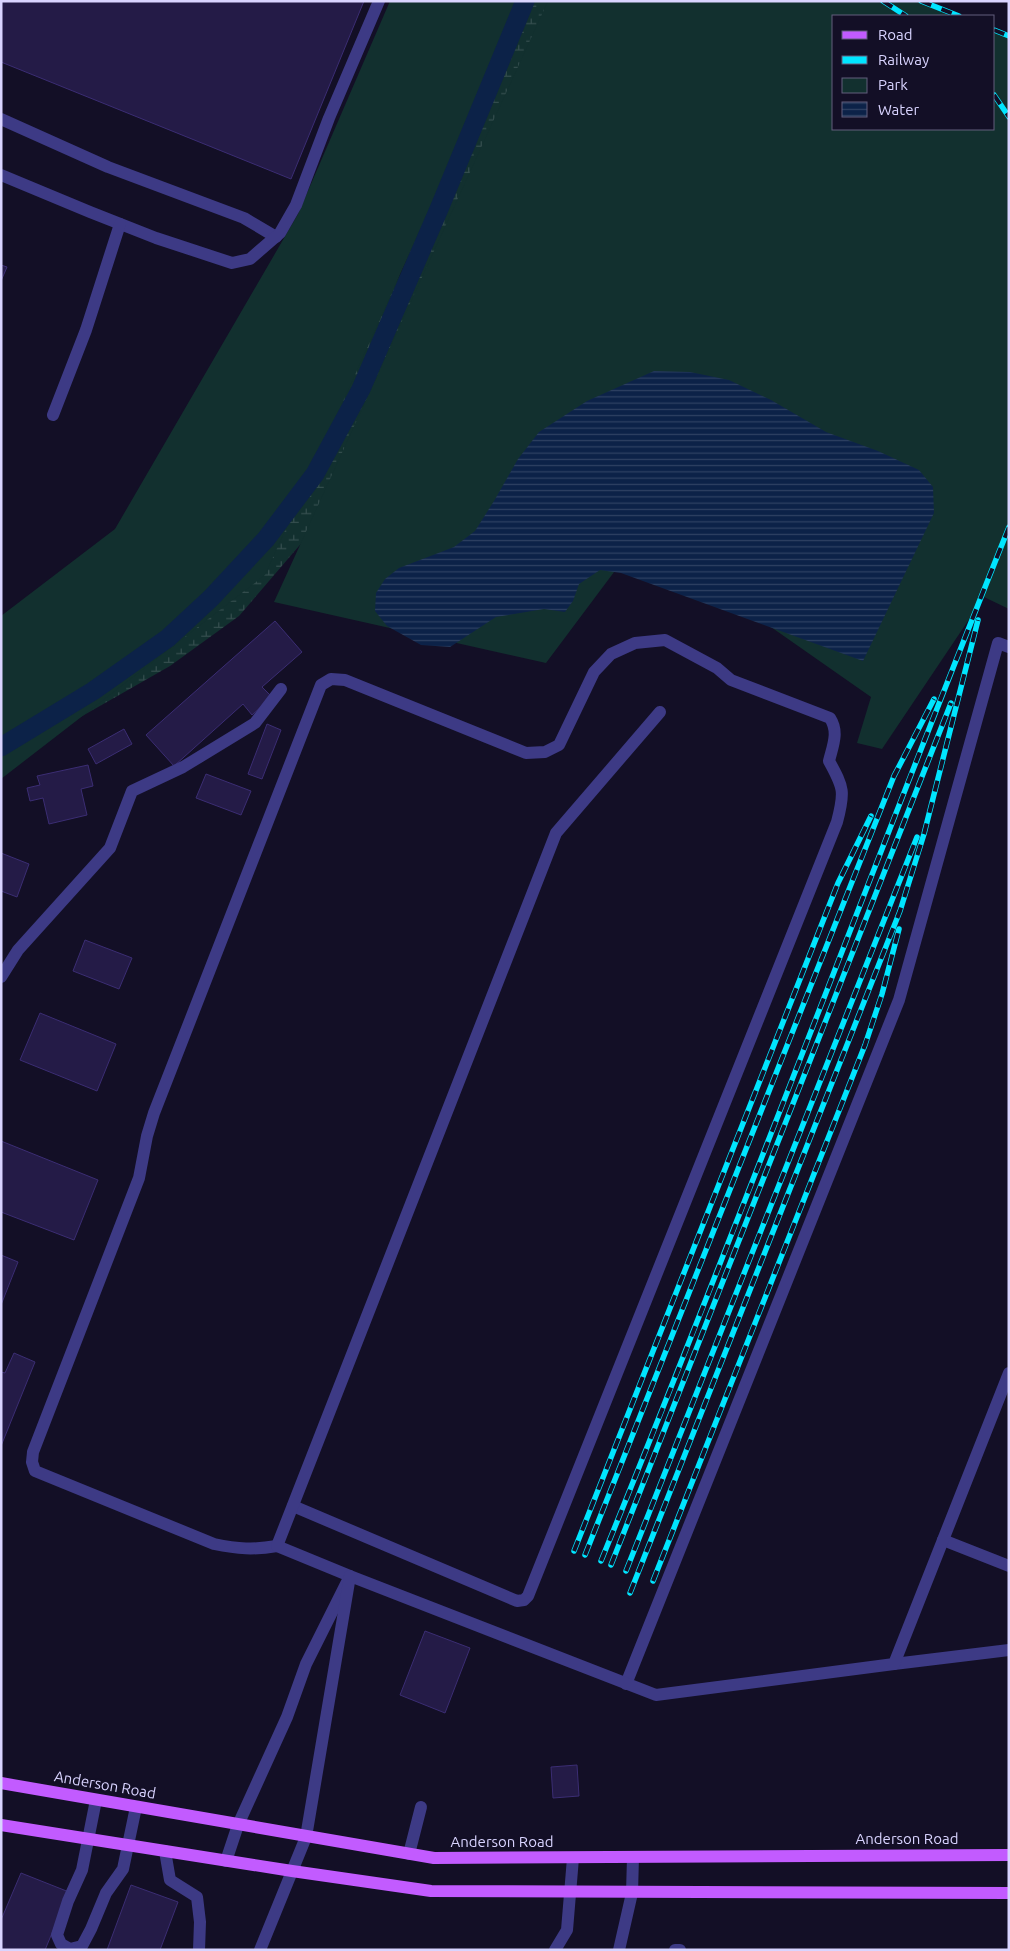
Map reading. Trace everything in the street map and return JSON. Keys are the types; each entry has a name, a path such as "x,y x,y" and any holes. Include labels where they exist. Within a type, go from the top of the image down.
{"main road":[{"name":"Anderson Road","path":"1,1783 434,1858 1009,1855"},
{"path":"1,1825 431,1891 1009,1893"}],"street":[{"path":"1,174 120,224 232,263 250,259 280,233 296,205 329,118 379,1"},
{"path":"1,119 108,167 244,218 276,237"},
{"path":"53,415 86,330 120,224"},
{"path":"293,1506 516,1601 524,1600 528,1596 837,822 843,798 840,782 830,761 836,733 830,718 731,680 717,668 665,640 635,643 611,654 594,672 559,745 545,752 526,753 345,680 331,679 321,685 154,1113 147,1136 139,1178 33,1452 32,1462 35,1471 214,1544 237,1549 255,1550 278,1546 350,1576 656,1695 1009,1650"},
{"path":"626,1684 899,1000 998,643 1009,647"},
{"path":"1,977 18,950 110,848 132,792 183,767 255,723 281,689"},
{"path":"278,1546 556,833 660,712"},
{"path":"894,1664 1009,1373"},
{"path":"943,1540 1009,1566"},
{"path":"226,1861 238,1825 287,1717 306,1664 350,1576"},
{"path":"260,1950 306,1837 350,1576"},
{"path":"96,1800 82,1870 68,1901 57,1935 61,1944 70,1949 82,1946 106,1893 123,1869 136,1807"},
{"path":"409,1854 421,1807"},
{"path":"165,1851 170,1880 197,1897 200,1922 199,1950"},
{"path":"555,1950 567,1930 572,1858"},
{"path":"619,1950 632,1893 633,1858"},
{"path":"675,1950 680,1950"}],"green space":[{"path":"390,1 523,1 265,575 1,779 1,616 115,529 298,214"},
{"path":"508,1 555,1 311,532 239,616 170,666 14,755 232,554 401,274"},
{"path":"548,1 920,1 955,15 832,15 832,130 995,130 995,30 1009,36 1009,609 984,597 882,749 857,743 871,697 641,536 546,663 274,602"}],"water":[{"path":"654,371 690,372 729,380 771,400 826,432 878,451 919,470 933,487 934,513 863,661 621,573 600,570 579,584 573,601 565,612 544,609 496,617 450,647 421,645 387,626 375,611 376,593 385,579 399,568 454,547 475,531 518,459 539,432 587,401"}],"building":[{"path":"1,1 364,1 291,179 1,62"},
{"path":"1,265 7,267 1,281"},
{"path":"275,621 302,652 262,687 272,697 252,715 243,704 174,766 146,735"},
{"path":"267,724 281,730 262,779 248,774"},
{"path":"124,729 132,744 96,764 88,749"},
{"path":"88,765 93,786 81,789 87,815 49,824 43,798 30,801 27,788 40,785 37,776"},
{"path":"206,774 251,791 241,815 196,798"},
{"path":"1,853 29,864 17,897 1,891"},
{"path":"85,940 132,958 119,989 73,971"},
{"path":"40,1013 116,1044 97,1091 20,1060"},
{"path":"1,1141 98,1180 74,1240 1,1212"},
{"path":"1,1255 18,1262 1,1305"},
{"path":"14,1353 35,1362 1,1446 1,1372 5,1373"},
{"path":"425,1631 470,1648 445,1713 400,1695"},
{"path":"577,1765 579,1796 553,1798 551,1767"},
{"path":"21,1873 69,1892 45,1950 1,1950 1,1920"},
{"path":"131,1885 178,1902 160,1950 107,1950"}],"waterway":[{"path":"1,747 93,691 168,638 211,598 266,539 315,474 361,389 439,209 525,1"}],"railway":[{"path":"883,1 904,15"},
{"path":"921,1 956,15"},
{"path":"995,30 1009,36"},
{"path":"995,96 1009,117"},
{"path":"601,1561 1009,527"},
{"path":"630,1593 900,911 924,834 978,620"},
{"path":"585,1555 894,776 934,699"},
{"path":"611,1565 951,703"},
{"path":"574,1551 838,883 871,816"},
{"path":"626,1571 917,837"},
{"path":"653,1581 865,1045 882,994 899,929"}]}
